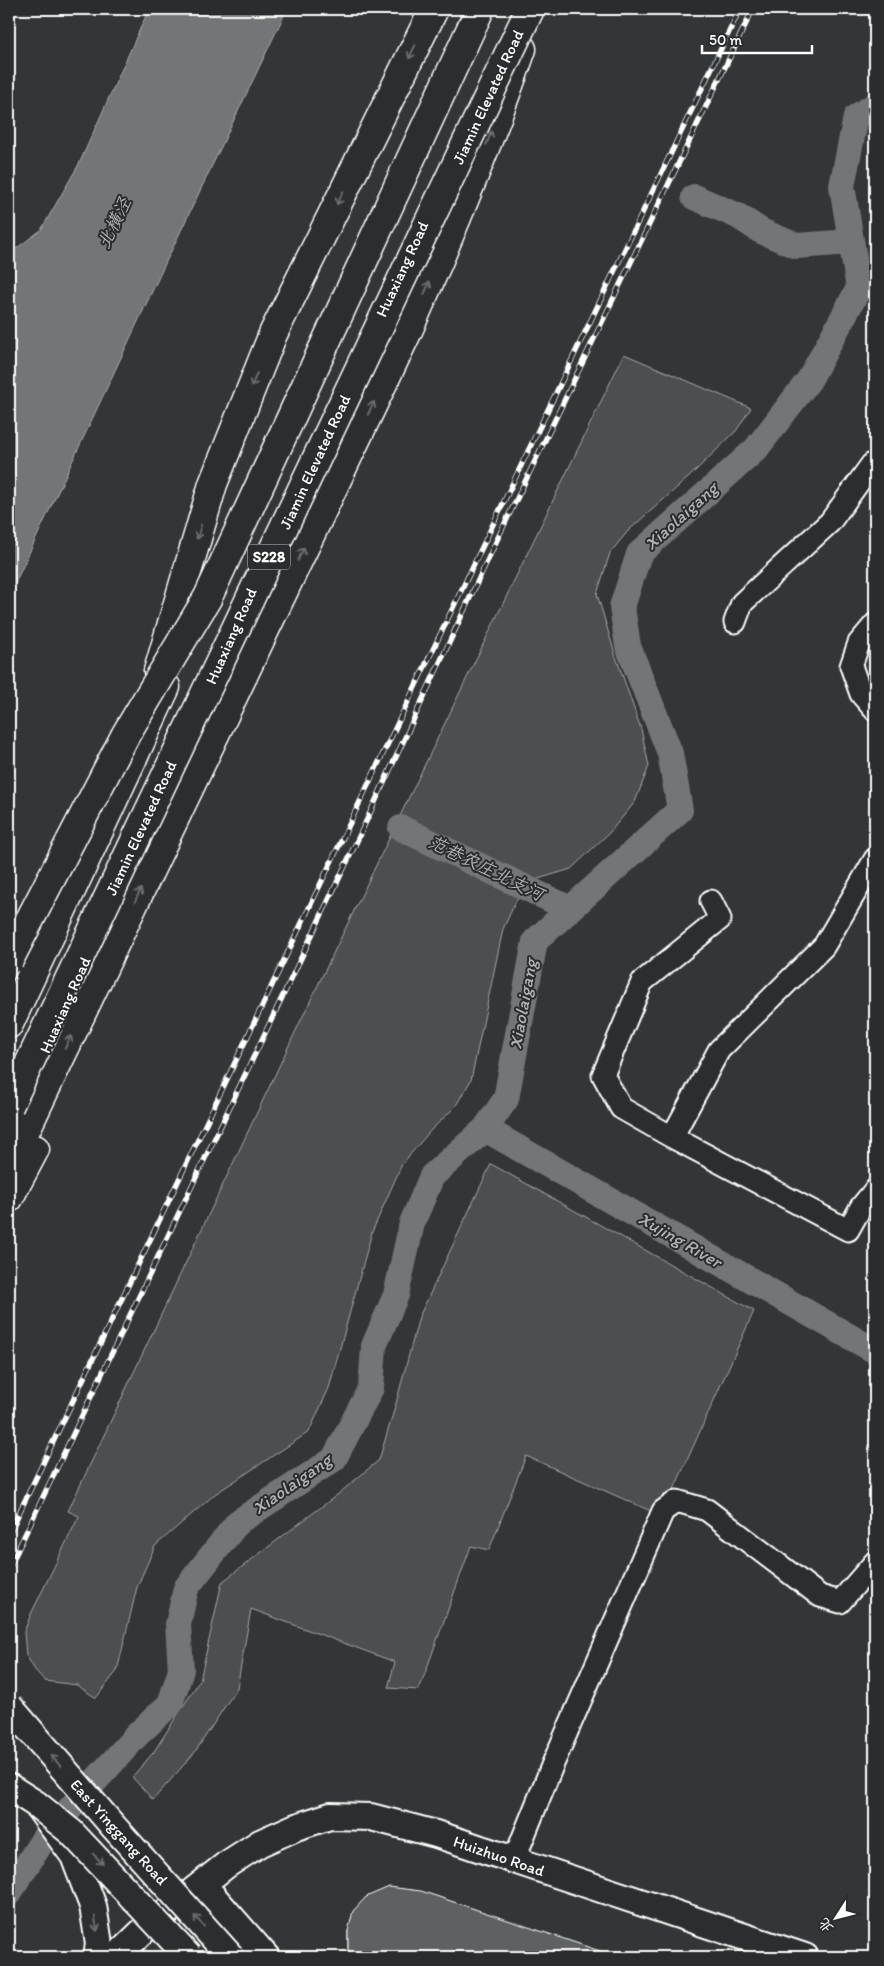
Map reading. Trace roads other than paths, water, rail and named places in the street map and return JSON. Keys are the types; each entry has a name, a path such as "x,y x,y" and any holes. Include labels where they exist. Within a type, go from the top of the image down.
{"highway":[{"path":"144,723 213,484 273,334 434,9"},
{"name":"S228","path":"9,1024 480,9"},
{"name":"Jiamin Elevated Road","path":"9,1106 530,9"},
{"path":"9,1165 407,333 447,244 499,113 535,9"},
{"path":"9,960 126,734 208,598"},
{"path":"9,1198 70,1081 213,780 272,614"}],"main road":[{"name":"Huaxiang Road","path":"9,998 437,125 490,9"},
{"name":"Huaxiang Road","path":"9,1130 261,569 525,9"},
{"name":"East Yinggang Road","path":"9,1706 113,1826 232,1957"},
{"name":"East Yinggang Road","path":"9,1787 36,1804 71,1832 189,1957"},
{"path":"36,1804 74,1856 93,1906 99,1944 97,1957"},
{"name":"Huizhuo Road","path":"116,1957 146,1929 226,1865 260,1843 296,1827 330,1816 372,1817 436,1834 805,1957"},
{"path":"202,1884 266,1957"}],"street":[{"path":"735,622 742,603 830,522 872,464 875,463"},
{"path":"875,624 859,643 851,666 860,694 875,710"},
{"path":"672,1137 719,1050 824,946 875,859"},
{"path":"711,901 720,919 642,982 603,1075 621,1108 848,1230 868,1211 875,1190"},
{"path":"514,1860 552,1766 663,1511 677,1501 707,1510 820,1596 840,1602 875,1562"}],"water":[{"name":"北横泾","path":"149,9 287,9 9,596 9,254 41,230 79,164"}],"waterway":[{"name":"Xiaolaigang","path":"9,1893 46,1835 137,1735 170,1704 181,1670 178,1624 186,1588 238,1522 334,1459 371,1388 374,1346 396,1295 412,1223 432,1176 485,1129 506,1099 535,941 680,810 670,753 628,646 622,607 639,554 756,449 809,380 859,288 842,186 856,117 875,105"},
{"path":"694,197 738,216 761,231 797,246 851,242"},
{"name":"范巷农庄北支河","path":"401,828 570,909"},
{"name":"Xujing River","path":"485,1129 875,1351"}],"railway":[{"path":"9,1534 740,9"},
{"path":"9,1568 356,843 495,544 753,9"}]}
